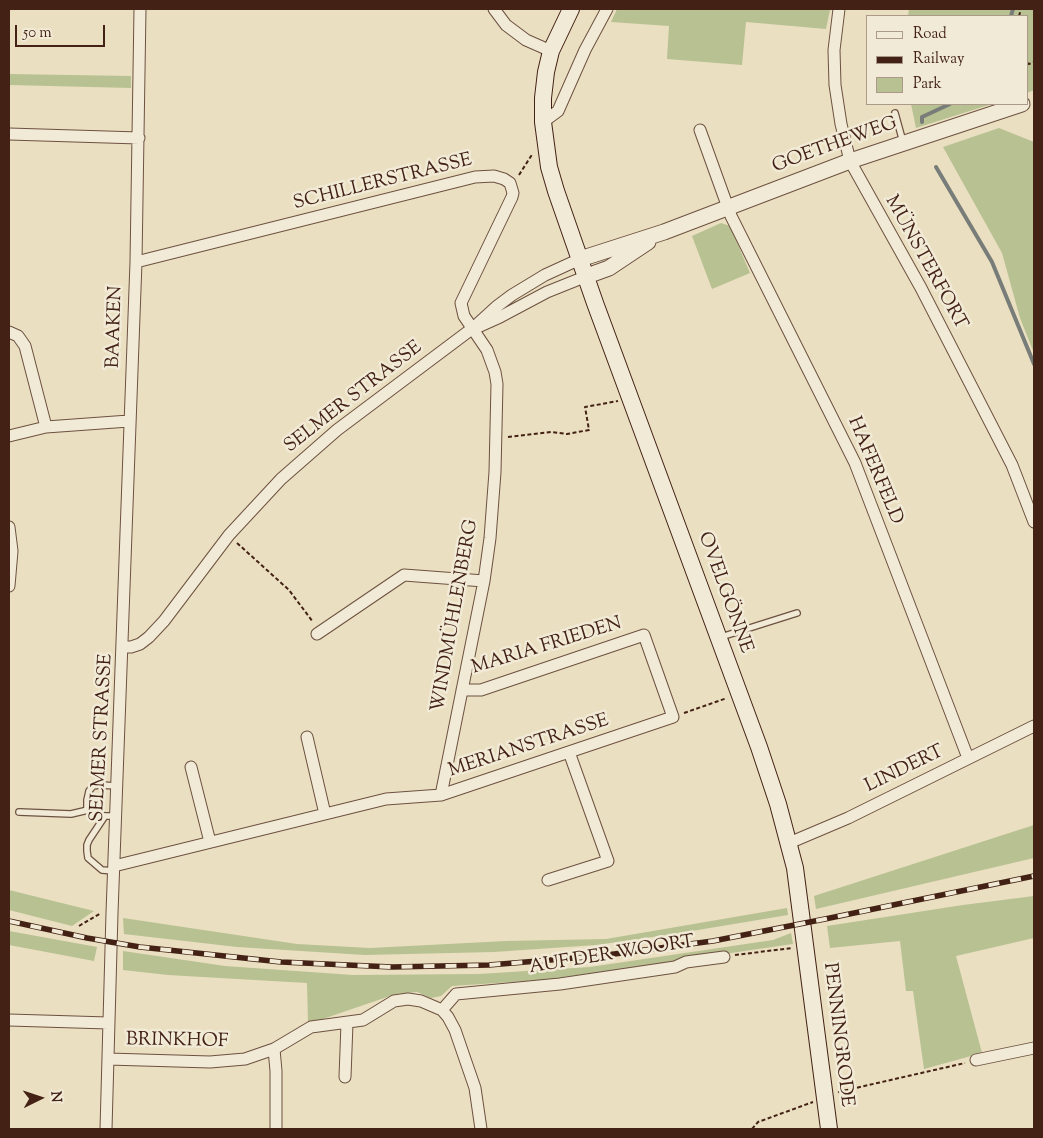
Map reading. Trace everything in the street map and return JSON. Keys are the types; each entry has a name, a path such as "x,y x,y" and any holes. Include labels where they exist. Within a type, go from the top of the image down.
{"main road":[{"name":"OVELGÖNNE","path":"571,9 551,51 543,98 543,122 549,167 580,259 759,747 795,868 800,947"},
{"name":"PENNINGRODE","path":"800,947 820,1099 829,1129"}],"street":[{"name":"BAAKEN","path":"122,647 136,262 140,9"},
{"path":"494,9 506,25 526,40 551,51"},
{"path":"543,122 558,111 585,50 607,9"},
{"name":"MÜNSTERFORT","path":"839,9 834,50 835,85 841,124 850,161 921,288 1008,456 1034,522"},
{"name":"GOETHEWEG","path":"580,259 664,232 850,161 1019,105"},
{"name":"HAFERFELD","path":"700,130 727,207 855,463 968,758"},
{"path":"9,134 139,138"},
{"name":"SCHILLERSTRASSE","path":"136,262 475,177 499,177 510,183 512,187"},
{"path":"474,328 464,316 461,308 462,298 512,197 512,187"},
{"name":"GOETHEWEG","path":"587,276 609,268 664,232"},
{"name":"SELMER STRASSE","path":"106,1129 114,868 111,816 117,786 122,647 140,644 149,637 164,621 228,535 281,479 337,430 474,328 512,295 545,275 580,259"},
{"name":"SELMER STRASSE","path":"474,328 500,317 547,292 587,276"},
{"name":"WINDMÜHLENBERG","path":"441,794 484,581 492,512 497,384 487,350 474,328"},
{"path":"9,332 18,336 25,346 46,427"},
{"path":"9,436 46,427 129,421"},
{"path":"9,527 12,551 9,586"},
{"path":"319,633 404,575 484,581"},
{"name":"MARIA FRIEDEN","path":"462,690 481,690 644,635 673,718"},
{"name":"MERIANSTRASSE","path":"114,868 210,842 386,799 441,794 673,718"},
{"name":"LINDERT","path":"789,843 848,818 1034,726"},
{"path":"307,737 325,814"},
{"path":"548,880 608,861 569,752"},
{"path":"191,767 210,842"},
{"name":"AUF DER WOORT","path":"442,1010 456,994 560,984 676,967 686,962 724,957"},
{"name":"BRINKHOF","path":"108,1059 245,1060 274,1049 311,1027 363,1020 394,1001 408,999 421,1001 442,1010"},
{"path":"442,1010 448,1017 454,1030 475,1088 481,1129"},
{"path":"9,1020 108,1023"},
{"path":"345,1077 347,1023"},
{"path":"976,1060 1034,1048"},
{"path":"274,1049 276,1129"}],"lane":[{"path":"895,113 903,143"},
{"path":"719,638 797,613"},
{"path":"88,810 87,800 89,791 93,786 117,786"},
{"path":"19,812 71,814 88,810"},
{"path":"88,810 99,816 111,816"},
{"path":"111,816 89,840 87,851 88,858 97,867 102,870 114,868"}],"path":[{"path":"512,187 534,151"},
{"path":"496,438 551,432 567,434 588,430 584,407 618,401"},
{"path":"228,535 289,590 319,633"},
{"path":"673,718 739,694"},
{"path":"79,926 100,913"},
{"name":"AUF DER WOORT","path":"724,957 800,947"},
{"path":"752,1129 758,1122 834,1092 976,1060"}],"green space":[{"path":"617,9 830,10 826,29 746,22 742,65 667,59 669,26 611,22"},
{"path":"909,9 1034,9 1034,90 1028,93 1028,15 908,15"},
{"path":"9,74 131,76 131,88 9,85"},
{"path":"911,105 989,105 916,128"},
{"path":"999,128 1034,142 1034,353 1020,318 1002,253 943,147"},
{"path":"721,223 730,226 750,273 712,289 692,236"},
{"path":"1034,825 1034,858 816,909 814,896"},
{"path":"9,890 94,911 72,926 9,910"},
{"path":"1034,896 1034,938 956,956 982,1053 924,1069 913,991 906,991 900,941 830,948 827,926"},
{"path":"787,908 788,915 596,945 494,952 365,955 237,947 124,934 123,918 297,944 370,948 506,941 606,939"},
{"path":"9,931 97,947 94,961 9,945"},
{"path":"791,933 793,944 542,980 452,986 441,996 431,998 417,992 396,994 308,1024 307,983 168,975 123,970 123,951 225,966 353,975 479,974 590,967 773,940"}],"waterway":[{"path":"1011,15 1013,9"},
{"path":"922,122 922,117 948,105"},
{"path":"936,167 992,262 1034,364"}],"railway":[{"path":"9,921 140,947 281,962 392,967 489,965 599,956 713,941 1034,876"}]}
